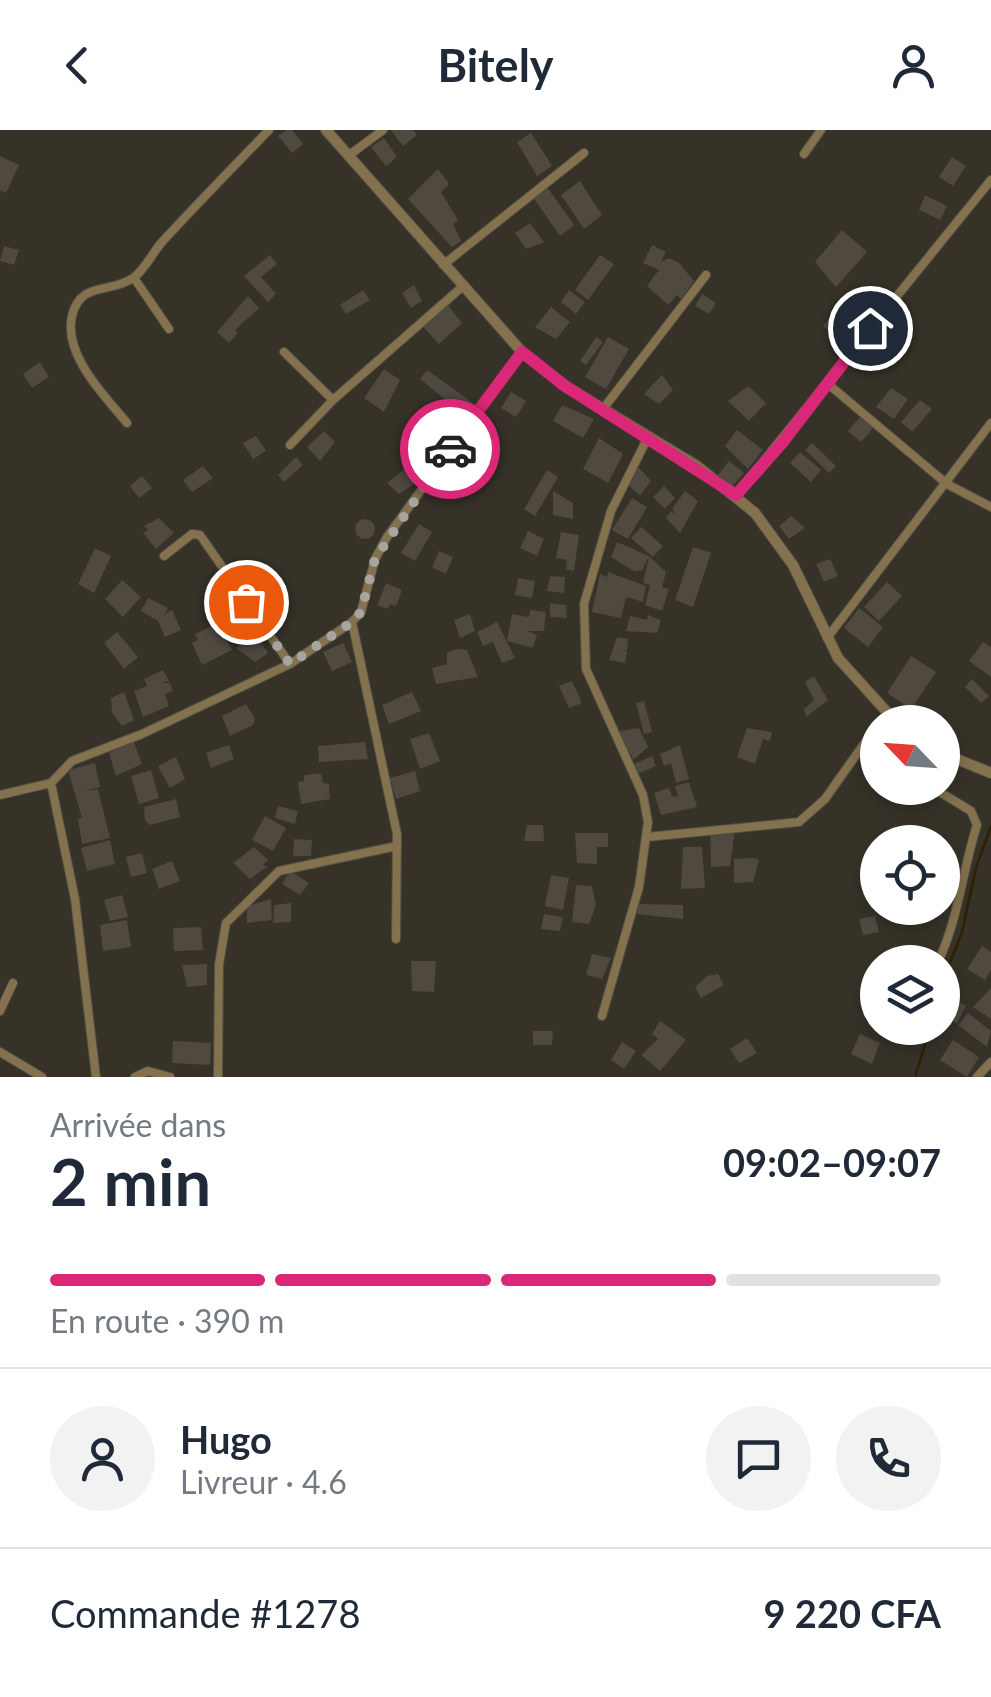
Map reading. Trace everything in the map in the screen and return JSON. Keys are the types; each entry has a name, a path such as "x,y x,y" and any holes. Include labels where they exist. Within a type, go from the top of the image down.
{"street":[{"path":"127,423 90,378 70,320 84,294 134,278 157,247 269,130"},
{"path":"326,130 522,352 603,410 736,495 782,548 827,638 870,705"},
{"path":"348,156 383,130"},
{"path":"804,154 821,130"},
{"path":"443,265 584,152"},
{"path":"736,495 991,180"},
{"path":"603,410 706,275"},
{"path":"134,278 169,329"},
{"path":"290,445 333,400 462,286"},
{"path":"284,352 333,400"},
{"path":"0,795 51,783 72,760 171,720 290,664 352,622 361,612 375,559 387,537 522,352"},
{"path":"828,384 947,484 991,507"},
{"path":"827,638 991,423"},
{"path":"602,1016 630,922 648,838 643,796 586,670 582,638 584,604 611,511 648,437"},
{"path":"164,556 183,538 200,535 290,664"},
{"path":"352,622 397,846 396,939"},
{"path":"648,838 800,822 825,798 860,749"},
{"path":"960,760 990,771"},
{"path":"51,783 75,899 96,1077"},
{"path":"946,945 954,927 964,864 977,825 971,811 960,804"},
{"path":"218,1077 219,964 226,922 279,871 397,846"},
{"path":"0,1011 13,982"},
{"path":"0,1052 42,1077"},
{"path":"978,1077 991,1062"},
{"path":"134,1077 148,1071 170,1077"}],"building":[{"path":"292,130 303,144 292,153 278,136"},
{"path":"391,130 413,130 417,135 403,146"},
{"path":"531,133 552,166 537,176 517,142"},
{"path":"384,138 397,157 386,166 371,147"},
{"path":"0,156 19,165 6,193 0,190"},
{"path":"952,157 966,166 953,186 939,177"},
{"path":"438,169 449,184 441,192 458,220 453,224 461,241 452,247 408,199"},
{"path":"580,181 602,215 584,229 561,195"},
{"path":"547,187 574,225 560,236 533,197"},
{"path":"925,195 947,206 940,220 919,210"},
{"path":"530,223 544,242 526,249 515,233"},
{"path":"842,230 867,252 836,287 815,262"},
{"path":"652,245 666,252 661,262 669,258 679,263 694,281 681,299 677,295 668,305 647,286 659,270 643,263"},
{"path":"4,246 19,250 14,265 0,261"},
{"path":"270,255 277,264 261,277 276,294 268,302 244,276"},
{"path":"600,255 614,264 588,300 575,290"},
{"path":"414,285 422,301 411,308 402,293"},
{"path":"363,290 370,300 346,314 340,305"},
{"path":"569,290 585,302 576,314 561,302"},
{"path":"702,294 716,303 709,314 695,306"},
{"path":"248,296 259,308 235,330 238,333 229,343 217,332"},
{"path":"446,303 462,323 439,344 422,326"},
{"path":"839,306 859,321 843,341 823,326"},
{"path":"551,307 570,322 556,339 535,327"},
{"path":"596,337 603,342 586,365 580,361"},
{"path":"608,337 629,349 606,389 585,377"},
{"path":"40,362 49,377 32,388 23,374"},
{"path":"384,369 400,380 384,412 364,398"},
{"path":"427,370 476,405 466,416 420,379"},
{"path":"662,375 673,390 659,404 644,394"},
{"path":"748,386 766,403 749,421 728,401"},
{"path":"891,388 908,399 894,419 876,407"},
{"path":"511,392 526,401 516,417 501,408"},
{"path":"920,400 932,409 912,432 901,422"},
{"path":"562,405 594,419 583,438 553,421"},
{"path":"862,415 875,426 861,442 848,431"},
{"path":"737,430 763,450 748,469 725,446"},
{"path":"324,431 335,442 320,461 307,447"},
{"path":"256,436 266,451 253,459 243,443"},
{"path":"599,438 623,454 608,483 583,469"},
{"path":"812,443 836,466 829,473 805,450"},
{"path":"422,446 435,455 422,473 409,463"},
{"path":"800,452 821,470 811,482 790,463"},
{"path":"296,457 303,465 284,482 278,475"},
{"path":"729,461 744,473 731,488 717,476"},
{"path":"203,466 213,478 192,492 183,480"},
{"path":"637,466 651,481 640,496 628,485"},
{"path":"407,467 420,480 399,494 387,483"},
{"path":"547,470 558,477 535,516 524,509"},
{"path":"142,476 152,488 139,498 130,486"},
{"path":"664,486 675,498 665,509 653,497"},
{"path":"553,491 573,503 573,519 553,515"},
{"path":"685,491 698,501 680,533 666,518 671,511 676,515 672,509"},
{"path":"632,498 647,507 628,539 612,530"},
{"path":"791,516 805,528 789,539 779,526"},
{"path":"159,518 174,533 156,549 143,533 148,530 144,526"},
{"path":"365,519 375,529 365,539 355,529"},
{"path":"419,524 432,532 415,561 401,553"},
{"path":"641,527 663,546 653,557 631,538"},
{"path":"528,531 544,539 537,556 520,548"},
{"path":"561,532 579,535 574,571 566,569 567,560 556,558"},
{"path":"617,542 649,556 642,570 634,571 611,557"},
{"path":"693,547 711,553 693,607 675,600"},
{"path":"95,548 111,556 94,593 78,584"},
{"path":"439,551 453,557 446,574 432,567"},
{"path":"649,556 666,572 662,587 669,589 662,611 645,605 650,585 643,583"},
{"path":"830,559 838,576 824,582 816,564"},
{"path":"608,572 646,586 643,602 626,597 621,618 592,612 600,574 607,577"},
{"path":"550,576 565,577 564,593 547,591"},
{"path":"518,578 535,581 532,598 515,595"},
{"path":"122,580 141,597 123,617 105,599"},
{"path":"887,582 902,596 879,621 864,607"},
{"path":"386,583 402,590 396,606 390,604 388,609 377,605"},
{"path":"148,598 168,608 165,614 172,610 181,630 165,637 158,621 141,611"},
{"path":"550,603 566,605 567,618 550,617"},
{"path":"859,608 883,627 868,647 844,628"},
{"path":"530,610 546,612 544,631 528,631 537,635 533,648 507,641 512,614 529,617"},
{"path":"470,614 475,631 460,638 454,620"},
{"path":"648,615 661,620 657,633 626,631 630,616 647,620"},
{"path":"497,622 515,658 502,663 493,642 483,646 477,632"},
{"path":"218,623 232,650 202,665 192,643 198,640 195,634"},
{"path":"117,632 138,657 124,669 104,643"},
{"path":"254,633 268,653 255,662 236,648"},
{"path":"617,637 628,639 627,650 621,650 627,651 625,663 609,660"},
{"path":"983,642 991,647 991,677 969,661"},
{"path":"343,643 352,662 332,671 323,652"},
{"path":"467,650 478,677 436,684 432,668 447,664 447,653"},
{"path":"911,656 936,672 914,705 905,705 887,693"},
{"path":"163,670 169,681 161,683 170,683 173,691 165,694 169,706 143,717 134,691 147,686 144,679"},
{"path":"814,676 828,700 806,717 804,709 814,700 805,682"},
{"path":"972,679 989,696 981,703 965,687"},
{"path":"572,681 582,703 569,708 559,686"},
{"path":"124,692 134,720 122,726 112,713 111,698"},
{"path":"412,692 421,711 389,724 382,705"},
{"path":"644,701 652,732 644,734 636,703"},
{"path":"246,704 255,719 253,725 230,736 222,716"},
{"path":"639,728 648,747 633,760 631,754 624,756 620,731"},
{"path":"747,728 772,732 770,741 763,739 755,764 737,757"},
{"path":"429,733 440,761 420,769 410,739"},
{"path":"133,740 142,764 116,776 109,753"},
{"path":"365,742 368,759 319,762 318,746"},
{"path":"229,745 234,759 211,768 206,753"},
{"path":"680,745 689,779 676,783 671,763 664,766 660,754"},
{"path":"652,756 656,766 635,775 632,765"},
{"path":"176,757 185,779 170,788 158,766"},
{"path":"95,763 100,787 85,791 98,789 110,838 82,844 78,819 82,818 68,770"},
{"path":"151,770 159,798 139,804 131,776"},
{"path":"415,771 420,791 396,799 390,778"},
{"path":"321,773 323,783 329,784 330,799 301,804 298,782 304,781 304,775"},
{"path":"689,782 697,807 661,815 654,793 669,788 673,797 678,796 675,786"},
{"path":"176,799 180,817 150,825 145,820 144,807"},
{"path":"278,806 298,811 295,824 275,818"},
{"path":"265,816 286,828 273,851 252,840"},
{"path":"527,825 543,825 544,841 524,841"},
{"path":"710,826 735,829 730,866 711,867"},
{"path":"575,833 608,833 608,847 597,847 597,864 577,863"},
{"path":"294,839 312,840 311,856 293,856"},
{"path":"110,840 115,864 87,871 81,848"},
{"path":"254,847 268,860 263,865 267,867 250,879 233,863"},
{"path":"683,847 702,847 705,888 681,889"},
{"path":"142,853 147,873 131,877 126,857"},
{"path":"734,859 759,860 753,882 734,883"},
{"path":"172,861 180,881 159,889 152,869"},
{"path":"290,871 309,883 300,895 282,884"},
{"path":"551,875 569,878 563,910 545,906"},
{"path":"576,885 592,886 596,905 589,924 572,922"},
{"path":"122,895 128,917 110,921 104,900"},
{"path":"271,899 272,920 247,923 247,906"},
{"path":"291,903 291,922 273,923 274,905"},
{"path":"639,904 683,905 683,919 637,914"},
{"path":"544,914 563,917 560,931 541,929"},
{"path":"127,920 131,947 103,951 100,925"},
{"path":"860,925 877,925 879,932 863,935"},
{"path":"201,927 203,950 174,951 173,928"},
{"path":"982,946 991,952 991,970 985,980 967,969"},
{"path":"592,954 611,958 602,979 586,975"},
{"path":"411,961 436,961 434,992 412,991"},
{"path":"207,964 207,985 187,987 182,965"},
{"path":"718,974 724,985 701,998 695,987 707,976"},
{"path":"991,988 991,1019 973,1007"},
{"path":"968,1013 991,1031 987,1047 960,1027"},
{"path":"660,1021 686,1040 660,1071 641,1055 658,1039 652,1034"},
{"path":"533,1031 553,1031 552,1045 533,1045"},
{"path":"860,1034 860,1045 879,1045 872,1064 851,1054"},
{"path":"747,1038 757,1053 739,1063 730,1049"},
{"path":"173,1041 211,1043 210,1065 172,1063"},
{"path":"622,1042 636,1051 624,1069 611,1060"},
{"path":"950,1045 960,1045 979,1057 967,1077 940,1060"}],"waterway":[{"path":"957,945 991,826"},
{"path":"915,1077 925,1045"}],"way so far":[{"path":"246,602 290,664 352,622 361,612 375,559 387,537 450,449"}],"route":[{"path":"450,449 522,352 565,386 697,466 736,495 762,468 870,328"}]}
